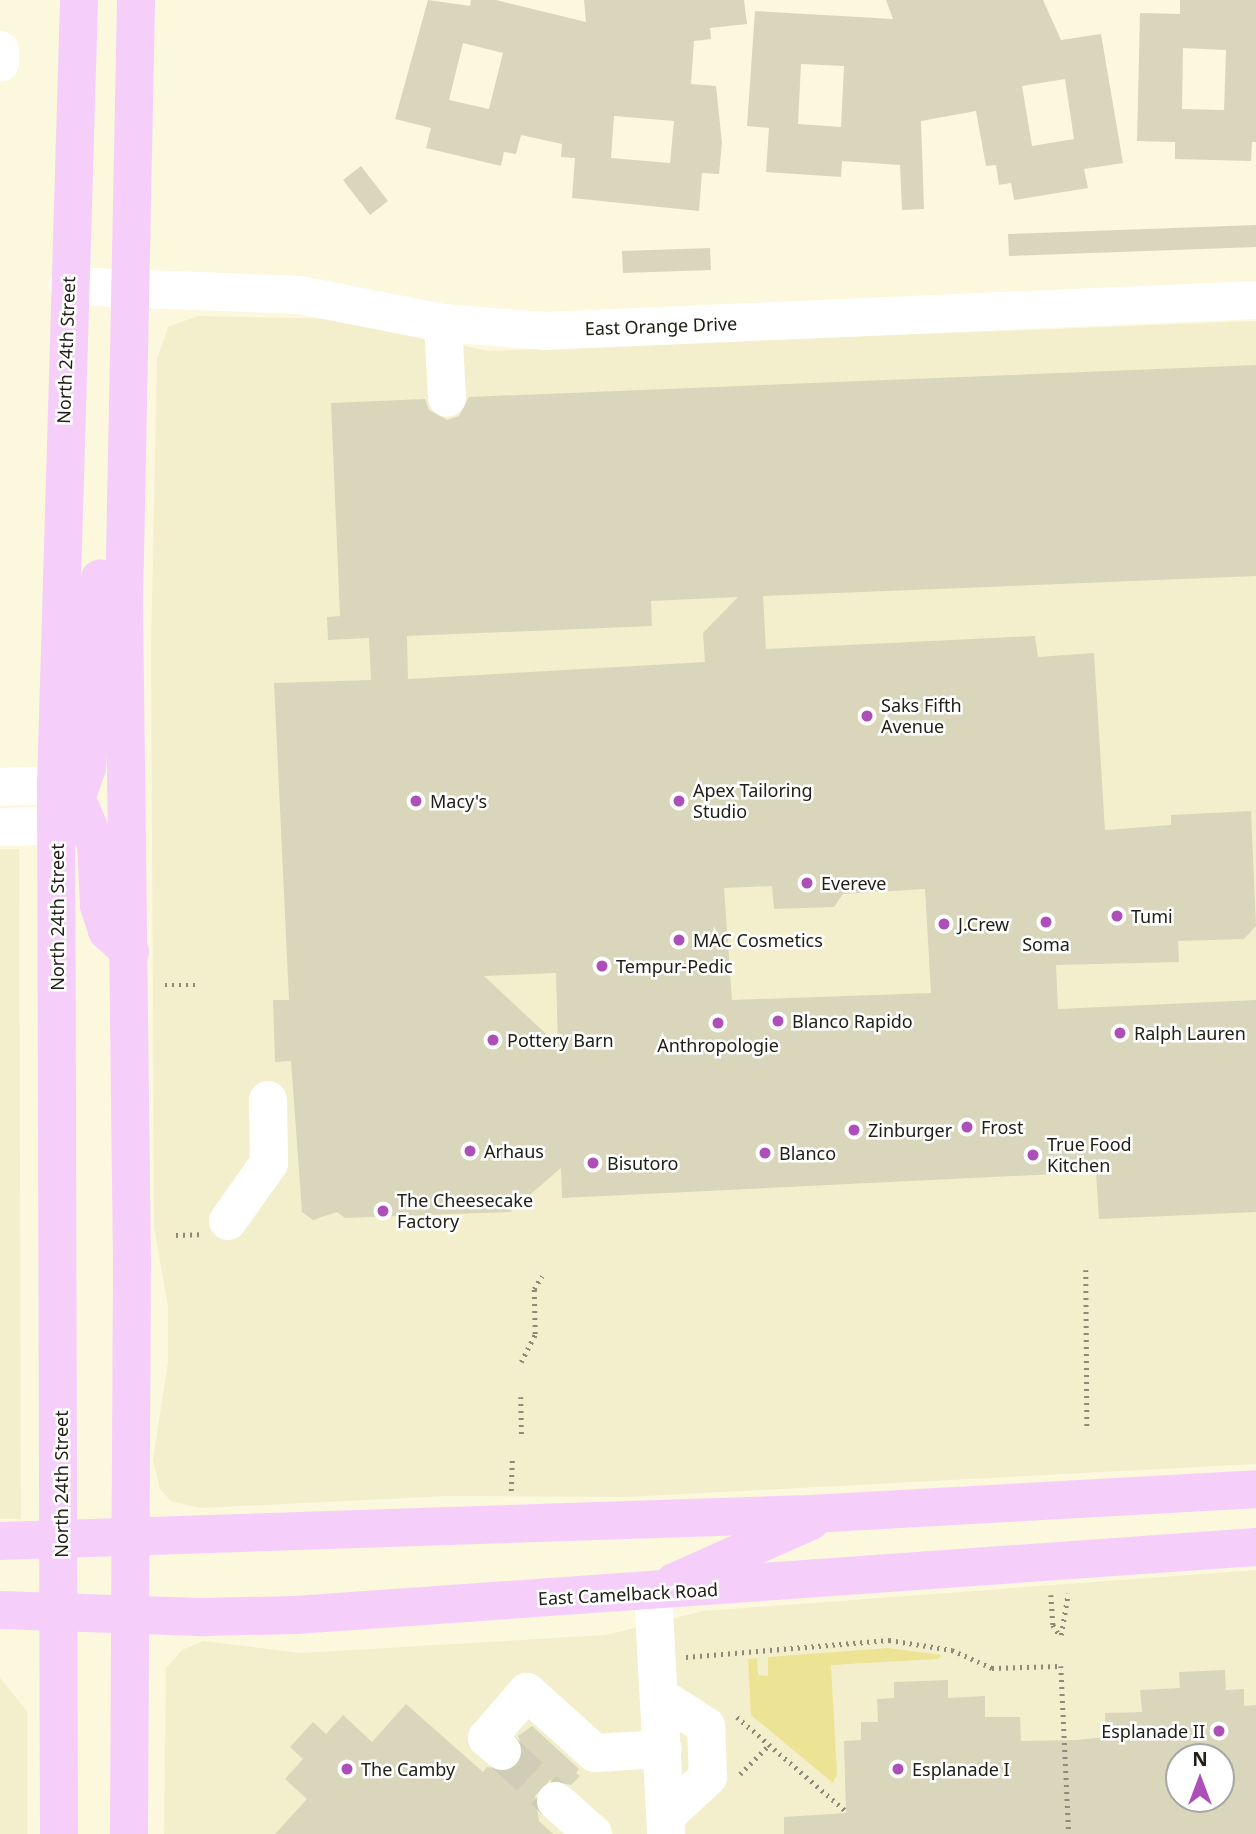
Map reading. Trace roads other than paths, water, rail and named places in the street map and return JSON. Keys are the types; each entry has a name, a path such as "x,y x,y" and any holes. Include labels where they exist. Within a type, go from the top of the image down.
{"main road":[{"path":"130,1834 130,952 124,842 128,285 136,0"},
{"name":"North 24th Street","path":"59,1834 62,1610 62,804 68,286 79,1"},
{"path":"128,285 111,338 93,724 87,768 62,804 96,844 102,919 116,943 130,952"},
{"path":"0,1541 131,1539 828,1513 1256,1489"},
{"path":"653,1592 828,1513"},
{"name":"East Camelback Road","path":"0,1610 296,1615 653,1592 1004,1563 1256,1547"}],"street":[{"path":"0,50 0,63"},
{"name":"East Orange Drive","path":"68,286 128,285 300,295 443,323 544,331 1256,300"},
{"path":"443,323 447,398"},
{"path":"0,787 62,804"},
{"path":"0,827 62,804"},
{"path":"216,1227 269,1163 268,1100"},
{"path":"653,1592 666,1825"},
{"path":"502,1751 487,1738 527,1692 595,1753 663,1749"},
{"path":"659,1696 706,1726 708,1777 666,1825"},
{"path":"556,1801 593,1834"}],"tunnel":[{"path":"502,1751 556,1801"}],"place":[{"name":"Saks Fifth Avenue","path":"867,716"},
{"name":"Macy's","path":"416,801"},
{"name":"Apex Tailoring Studio","path":"679,801"},
{"name":"Evereve","path":"807,883"},
{"name":"Tumi","path":"1117,916"},
{"name":"Soma","path":"1046,922"},
{"name":"J.Crew","path":"944,924"},
{"name":"MAC Cosmetics","path":"679,940"},
{"name":"Tempur-Pedic","path":"602,966"},
{"name":"Blanco Rapido","path":"778,1021"},
{"name":"Anthropologie","path":"718,1023"},
{"name":"Ralph Lauren","path":"1120,1033"},
{"name":"Pottery Barn","path":"493,1040"},
{"name":"Frost","path":"967,1127"},
{"name":"Zinburger","path":"854,1130"},
{"name":"Arhaus","path":"470,1151"},
{"name":"Blanco","path":"765,1153"},
{"name":"True Food Kitchen","path":"1033,1155"},
{"name":"Bisutoro","path":"593,1163"},
{"name":"The Cheesecake Factory","path":"383,1211"},
{"name":"Esplanade II","path":"1219,1731"},
{"name":"The Camby","path":"347,1769"},
{"name":"Esplanade I","path":"898,1769"}]}
